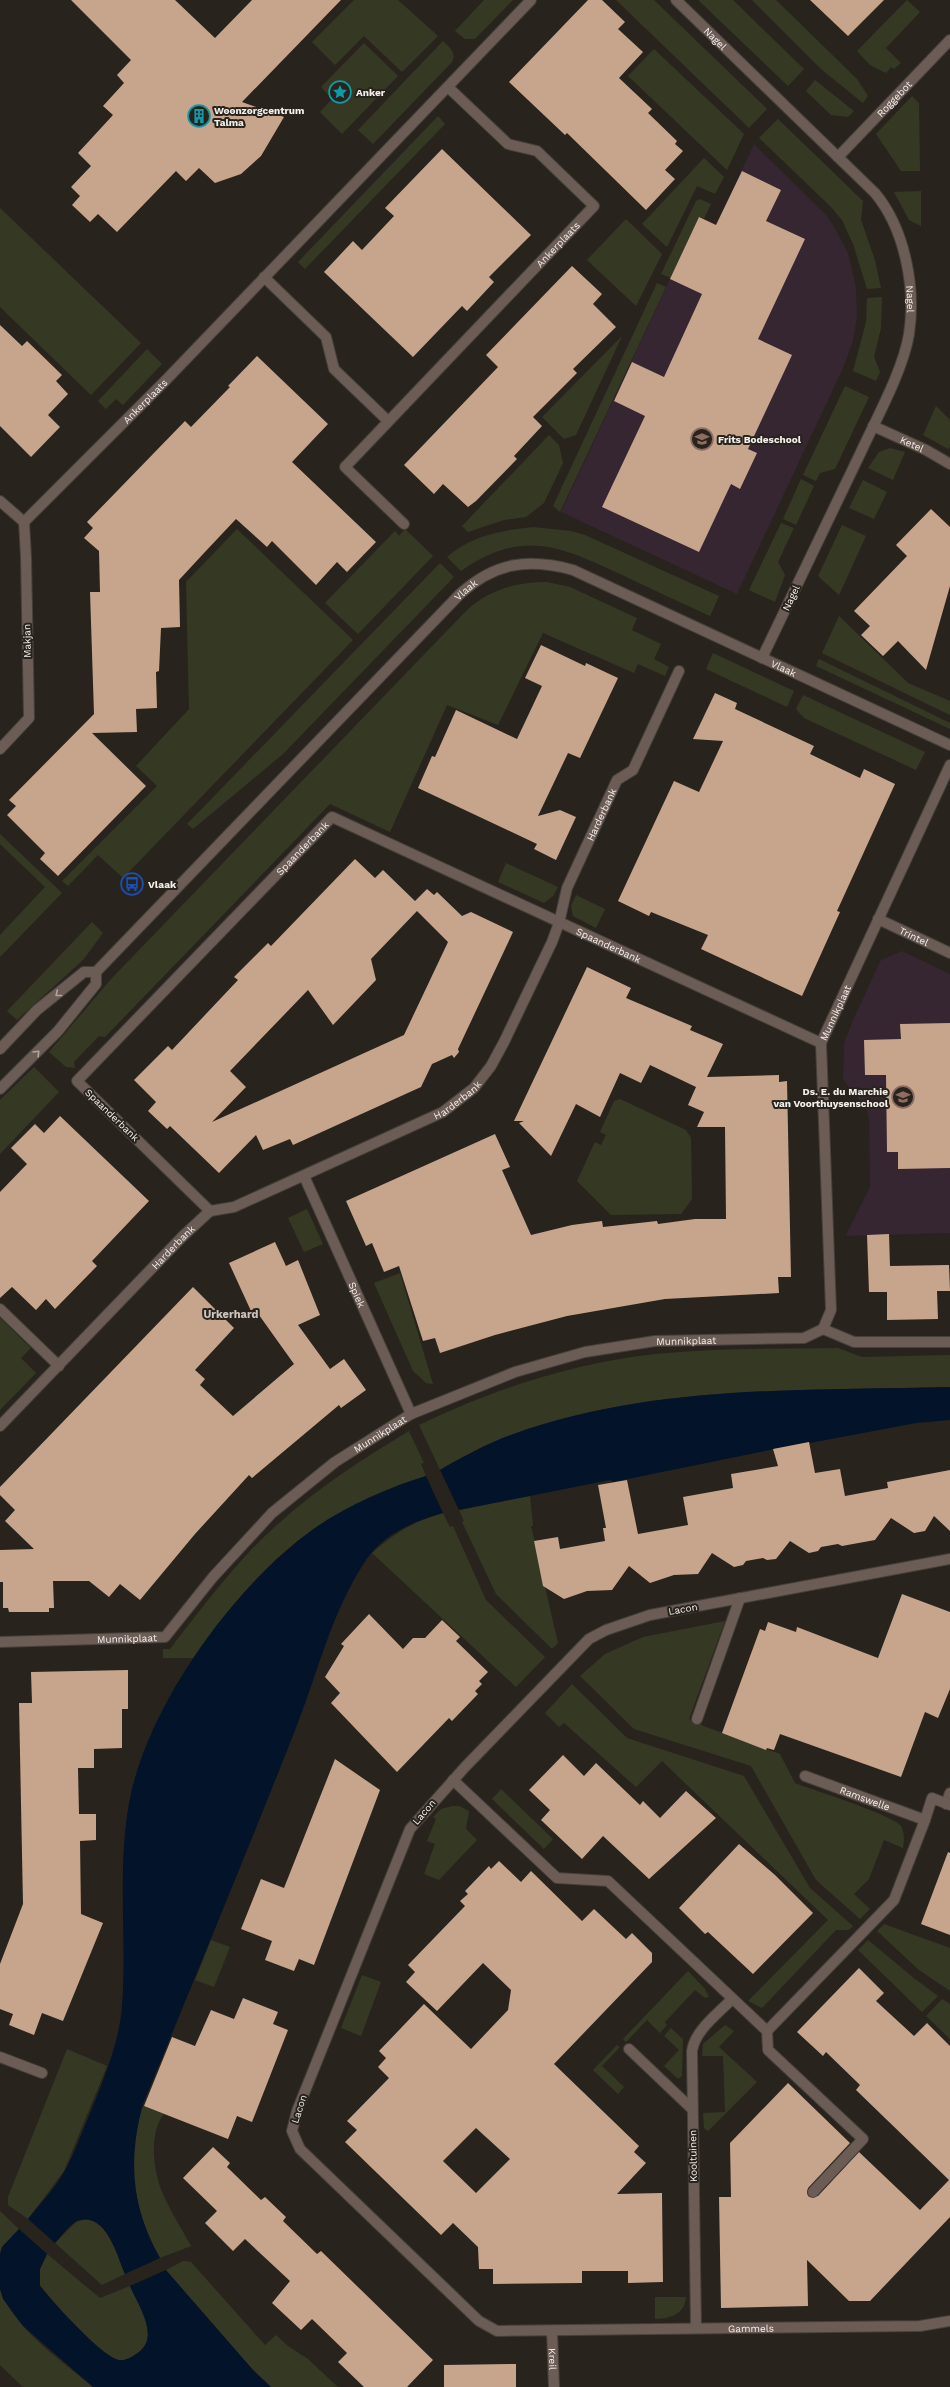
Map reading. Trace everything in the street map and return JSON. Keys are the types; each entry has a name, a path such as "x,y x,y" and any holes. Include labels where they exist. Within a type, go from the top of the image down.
{"street":[{"name":"Ankerplaats","path":"24,522 59,489 532,0"},
{"name":"Nagel","path":"676,0 875,193 889,213 903,252 908,278 911,306 906,346 873,426 762,658"},
{"name":"Roggebot","path":"838,157 950,40"},
{"name":"Ankerplaats","path":"404,524 345,467 594,206 537,152 508,144 448,87"},
{"path":"264,277 326,337 334,369 388,421"},
{"name":"Ketel","path":"873,426 934,453 950,464"},
{"path":"0,501 24,522"},
{"name":"Makjan","path":"0,749 29,718 24,522"},
{"name":"Vlaak","path":"0,1089 58,1031 96,984 96,972 460,594 493,570 534,562 552,564 573,570 950,745"},
{"name":"Harderbank","path":"0,1426 183,1236 210,1211 234,1207 442,1112 474,1088 491,1066 504,1042 559,923 567,888 614,785 617,780 633,770 679,671"},
{"name":"Munnikplaat","path":"0,1642 165,1637 213,1577 272,1513 335,1462 411,1414 515,1372 585,1352 655,1341 804,1338 823,1329 831,1310 821,1043 950,765"},
{"name":"Spaanderbank","path":"210,1211 77,1081 332,817 821,1043"},
{"name":"Trintel","path":"878,919 950,953"},
{"path":"0,1049 37,1010 84,972 96,972"},
{"name":"Spiek","path":"304,1176 411,1414"},
{"path":"0,1309 59,1366"},
{"path":"823,1329 854,1342 950,1342"},
{"name":"Lacon","path":"552,2331 503,2332 479,2321 300,2149 292,2131 297,2111 405,1840 418,1817 576,1652 597,1634 650,1615 950,1559"},
{"path":"697,1719 740,1598"},
{"name":"Ramswelle","path":"805,1776 924,1820"},
{"path":"453,1780 557,1878 608,1881 767,2031 768,2050 863,2139 813,2192"},
{"path":"767,2031 894,1900 899,1892 932,1798 948,1804 950,1793"},
{"name":"Kooltuinen","path":"696,2328 691,2060 693,2040 732,1999"},
{"path":"629,2049 692,2109"},
{"path":"0,2057 42,2073"},
{"name":"Gammels","path":"552,2331 920,2326 950,2321"},
{"name":"Kreil","path":"552,2331 554,2387"}],"shaded area":[{"name":"Frits Bodeschool","path":"754,144 826,215 833,225 848,253 856,288 857,317 853,341 844,366 737,594 561,512 699,217 716,225"},
{"name":"Ds. E. du Marchie van Voorthuysenschool","path":"902,951 950,974 950,1233 848,1236 846,1235 870,1187 869,1117 866,1109 843,1079 844,1044 852,1022 881,960"}],"green space":[{"path":"354,0 398,0 438,36 402,72 364,36 335,65 312,42"},
{"path":"484,0 513,0 475,39 465,39 455,31"},
{"path":"616,0 654,0 767,109 749,128"},
{"path":"698,0 733,0 804,69 788,86"},
{"path":"752,0 776,0 857,79 868,96 863,103 822,70"},
{"path":"907,0 920,12 886,48 901,63 894,69 891,67 886,73 870,65 857,51"},
{"path":"443,41 453,53 454,56 452,62 373,144 358,130"},
{"path":"364,43 398,76 342,134 320,112 332,99 321,87"},
{"path":"654,49 744,134 727,170 628,76"},
{"path":"815,80 854,111 848,117 831,115 806,91"},
{"path":"912,96 919,103 920,171 901,171 876,134"},
{"path":"438,116 445,124 305,269 298,262"},
{"path":"778,119 863,201 861,220 875,260 881,288 867,289 853,244 842,220 830,206 759,138"},
{"path":"704,158 724,177 715,194 697,186 667,247 642,224"},
{"path":"921,191 921,226 909,220 894,192"},
{"path":"700,199 711,204 704,219 699,217 671,278 661,274 696,201"},
{"path":"0,208 141,343 91,395 0,307"},
{"path":"626,219 662,254 636,306 587,260"},
{"path":"657,283 666,287 560,512 553,506"},
{"path":"882,297 881,328 874,357 880,372 876,381 853,371 866,322 867,298"},
{"path":"622,336 576,435 564,439 542,417"},
{"path":"147,349 162,364 123,405 116,399 106,409 98,401"},
{"path":"845,386 869,397 835,469 820,473 816,481 803,475"},
{"path":"936,406 950,420 950,447 948,449 923,435"},
{"path":"549,435 559,445 563,463 544,503 526,517 504,520 468,532 462,526"},
{"path":"890,448 905,452 893,480 868,468 879,452"},
{"path":"801,479 814,486 796,525 783,519"},
{"path":"863,480 887,492 874,519 849,508"},
{"path":"781,523 794,528 778,562 785,575 775,602 749,590"},
{"path":"842,525 866,536 839,595 818,576"},
{"path":"533,527 571,531 585,535 719,596 710,616 580,556 542,546 523,546 503,549 483,558 461,571 447,557 466,544 487,535"},
{"path":"237,529 353,640 123,878 98,855 68,886 62,881 157,786 136,766 189,709 186,582"},
{"path":"405,529 433,556 358,634 325,603 395,531 399,536"},
{"path":"440,563 454,577 283,754 193,829 187,824"},
{"path":"547,582 570,587 637,618 632,630 661,644 654,659 669,667 665,676 638,664 634,673 543,633 498,725 447,705 390,832 330,804 105,1037 99,1036 74,1062 75,1068 66,1067 49,1052 112,978 468,609 486,596 505,588 525,583"},
{"path":"839,616 908,683 950,701 950,715 822,653"},
{"path":"713,653 794,691 787,707 706,669"},
{"path":"819,659 950,723 950,729 816,666"},
{"path":"803,695 925,752 916,770 804,718 796,709"},
{"path":"0,834 62,893 0,957 0,935 45,887 0,844"},
{"path":"506,863 558,887 553,896 544,903 498,882"},
{"path":"576,895 605,909 596,928 573,916 571,906"},
{"path":"92,922 103,933 83,960 17,1020 7,1011"},
{"path":"34,1067 59,1092 0,1154 0,1100"},
{"path":"620,1099 686,1130 691,1138 692,1199 681,1214 611,1215 577,1181 595,1142 601,1145 606,1135 600,1132 614,1101"},
{"path":"307,1209 323,1244 304,1252 288,1218"},
{"path":"400,1273 433,1384 426,1383 413,1371 374,1283"},
{"path":"0,1318 31,1348 21,1358 36,1373 0,1410"},
{"path":"838,1348 862,1357 950,1355 950,1387 784,1390 672,1398 564,1418 511,1435 440,1470 419,1425 476,1400 534,1379 625,1358 701,1351"},
{"path":"409,1431 424,1463 421,1464 426,1476 401,1484 328,1519 278,1558 193,1658 163,1658 163,1649 170,1649 230,1574 269,1532 326,1485"},
{"path":"530,1496 533,1526 531,1526 558,1643 552,1649 496,1594 462,1522 464,1521 459,1510"},
{"path":"443,1513 450,1527 453,1526 486,1600 545,1657 516,1687 372,1553 405,1528"},
{"path":"725,1621 689,1719 702,1724 701,1725 780,1754 795,1783 852,1803 895,1821 901,1826 904,1837 903,1848 884,1840 869,1879 854,1894 870,1909 860,1919 816,1880 751,1766 634,1729 580,1676 605,1654 643,1637"},
{"path":"572,1684 627,1738 744,1776 810,1888 853,1926 849,1930 836,1930 762,2008 748,2001 828,1920 662,1761 636,1787 564,1723 559,1727 545,1713"},
{"path":"501,1789 553,1839 544,1849 492,1799"},
{"path":"459,1806 469,1811 466,1829 477,1840 439,1880 424,1874 435,1844 427,1841 436,1819 433,1817 441,1809"},
{"path":"884,1924 950,1948 950,1991 919,1970 877,1931"},
{"path":"211,1940 230,1947 214,1987 195,1980"},
{"path":"868,1940 938,1996 922,2012 858,1950"},
{"path":"688,1971 705,1989 709,1997 705,1998 695,1990 665,2022 667,2025 660,2033 647,2020 626,2042 623,2039"},
{"path":"362,1975 381,1982 361,2036 341,2028"},
{"path":"942,1999 950,2004 950,2039 926,2016"},
{"path":"725,2025 734,2031 719,2047 757,2082 708,2131 704,2128 703,2113 725,2112 723,2056 702,2056 703,2044"},
{"path":"671,2028 683,2039 682,2076 678,2079 664,2066 679,2050 664,2036"},
{"path":"617,2045 620,2047 602,2066 624,2087 618,2094 593,2070"},
{"path":"67,2049 107,2066 64,2171 28,2219 8,2205 8,2197"},
{"path":"143,2106 164,2114 159,2122 154,2140 154,2161 156,2171 164,2196 191,2246 160,2258 144,2223 138,2203 135,2184 133,2164 134,2144 137,2125"},
{"path":"0,2211 19,2229 2,2247 0,2254"},
{"path":"88,2219 96,2222 107,2234 116,2250 125,2274 102,2285 55,2243 77,2221"},
{"path":"47,2254 100,2298 130,2286 142,2311 147,2329 148,2338 145,2345 139,2352 125,2360 119,2360 111,2357 66,2315 40,2285 40,2269"},
{"path":"183,2261 191,2262 265,2345 276,2335 288,2346 308,2359 338,2387 271,2387 253,2370 170,2276 166,2270"},
{"path":"0,2289 6,2303 27,2330 53,2355 93,2387 23,2387 0,2365"},
{"path":"655,2297 686,2297 683,2308 680,2312 666,2318 655,2319"}],"water":[{"path":"950,1387 950,1420 916,1423 809,1442 613,1482 610,1480 459,1510 440,1470 511,1435 564,1418 672,1398 784,1390"},
{"path":"426,1476 443,1513 421,1520 400,1530 382,1543 366,1560 343,1601 294,1733 143,2104 135,2144 135,2183 143,2221 160,2258 125,2274 109,2237 96,2223 88,2220 78,2221 69,2227 55,2243 28,2219 56,2184 70,2160 103,2080 117,2036 122,2006 124,1956 123,1879 125,1828 129,1803 139,1766 154,1727 174,1689 224,1616 253,1583 282,1554 325,1521 367,1498"},
{"path":"19,2229 47,2254 40,2269 40,2286 78,2328 111,2357 119,2360 127,2359 139,2352 145,2345 148,2338 145,2320 130,2286 166,2270 253,2370 271,2387 93,2387 23,2326 3,2299 0,2289 0,2254 2,2247"}],"building":[{"name":"Woonzorgcentrum Talma","path":"71,0 175,0 215,38 252,0 341,0 242,102 284,117 261,156 241,174 215,183 199,168 186,181 176,171 117,232 98,214 90,222 72,205 80,196 71,187 91,166 78,153 113,115 103,106 124,83 117,75 131,60"},
{"path":"588,0 602,0 625,22 618,29 643,52 619,78 652,109 648,113 677,141 675,144 683,151 665,170 675,179 646,210 567,133 565,135 509,82"},
{"path":"810,0 884,0 848,36"},
{"path":"442,149 531,235 489,277 494,282 467,311 462,306 413,357 324,272 353,241 362,250 394,216 385,208"},
{"path":"742,171 781,190 766,221 805,239 758,339 792,355 748,449 757,453 740,489 731,484 699,552 602,507 645,416 614,401 632,362 664,377 702,294 670,279 699,217 716,225"},
{"path":"572,266 602,294 593,304 616,327 573,369 577,373 533,417 542,426 514,456 517,459 476,501 468,507 443,484 434,494 404,465 498,367 486,355"},
{"path":"0,325 22,346 27,341 62,375 56,381 68,394 48,415 60,427 31,457 0,426"},
{"path":"257,356 328,424 292,462 376,542 347,572 337,562 316,585 272,541 267,547 236,519 179,580 180,627 161,628 159,671 156,672 157,708 136,709 137,732 92,733 146,786 58,876 40,859 45,853 7,815 16,806 9,800 94,714 90,592 100,592 99,551 84,538 93,528 87,522 185,421 191,427 230,387 228,386"},
{"path":"931,509 950,527 950,586 926,670 898,641 883,656 861,635 870,626 854,611 907,556 896,545"},
{"path":"541,645 585,666 586,663 618,678 580,758 568,753 538,816 560,810 576,817 556,860 534,849 537,844 418,788 432,756 435,757 456,710 517,739 542,686 525,678"},
{"path":"715,693 737,703 735,709 814,746 810,754 860,778 864,769 895,784 837,911 840,912 802,996 701,949 708,935 651,912 649,916 618,901 674,781 699,792 723,741 693,739"},
{"path":"355,859 375,878 383,870 415,901 427,889 434,895 437,892 462,916 471,912 513,932 458,1049 459,1052 454,1058 452,1055 432,1064 421,1087 293,1145 290,1139 263,1150 256,1135 219,1173 170,1126 167,1129 148,1111 156,1102 134,1080 168,1046 172,1050 238,980 234,977 268,943 271,946","holes":["417,911 448,942 404,1035 212,1122 246,1087 230,1071 308,990 333,1025 376,980 371,959"]},
{"path":"587,967 631,988 626,998 692,1026 690,1030 723,1044 707,1077 779,1075 779,1082 787,1081 791,1277 778,1277 779,1293 665,1299 567,1316 495,1335 440,1353 435,1338 423,1341 399,1266 384,1272 372,1243 366,1246 346,1201 495,1134 510,1167 502,1170 531,1235 572,1225 602,1221 603,1227 657,1221 658,1224 695,1219 726,1219 725,1127 697,1127 704,1112 688,1105 696,1087 650,1065 641,1083 620,1073 600,1117 576,1104 551,1156 519,1123 524,1121 514,1121"},
{"path":"950,1023 950,1168 898,1169 898,1152 887,1152 886,1075 865,1075 864,1040 901,1039 900,1024"},
{"path":"60,1116 149,1201 92,1261 97,1266 55,1309 46,1299 36,1310 12,1287 0,1298 0,1192 27,1164 11,1148 35,1124 44,1133"},
{"path":"889,1234 890,1266 949,1265 950,1291 937,1291 938,1319 887,1320 887,1292 869,1292 867,1235"},
{"path":"275,1242 286,1266 298,1260 320,1315 298,1325 330,1369 344,1359 366,1390 341,1408 339,1405 252,1478 249,1475 195,1534 140,1600 120,1584 109,1597 89,1581 53,1581 54,1608 49,1608 49,1612 9,1612 8,1608 3,1608 3,1582 0,1582 0,1550 34,1549 5,1521 15,1510 0,1495 0,1487 193,1287 234,1328 195,1370 205,1379 200,1385 233,1416 294,1364 254,1308 251,1311 229,1263"},
{"path":"809,1442 815,1473 840,1469 845,1496 888,1488 887,1482 950,1470 950,1531 934,1516 925,1531 914,1533 891,1518 875,1540 842,1546 838,1544 821,1547 818,1551 809,1553 790,1541 776,1559 767,1560 763,1558 746,1561 743,1565 734,1567 712,1553 698,1574 674,1575 650,1583 629,1566 612,1590 587,1591 564,1599 543,1586 534,1541 558,1537 560,1549 605,1541 603,1528 606,1528 598,1485 627,1480 638,1534 688,1525 683,1497 733,1488 731,1474 778,1466 773,1449"},
{"path":"902,1594 950,1612 950,1689 938,1718 925,1712 901,1777 780,1734 774,1750 767,1748 766,1750 722,1733 760,1629 765,1631 768,1622 796,1632 797,1627 878,1658"},
{"path":"369,1614 403,1649 413,1638 425,1638 442,1620 460,1637 456,1641 488,1672 479,1681 482,1684 475,1691 478,1694 452,1721 449,1718 397,1772 331,1703 340,1693 325,1677 344,1646 341,1644"},
{"path":"128,1670 128,1709 122,1709 122,1748 94,1749 94,1768 78,1768 79,1814 96,1814 96,1840 80,1841 81,1914 103,1923 63,2021 42,2013 34,2035 9,2025 13,2014 0,2009 0,1964 23,1904 19,1703 32,1703 31,1672"},
{"path":"563,1755 584,1776 596,1763 640,1805 643,1801 660,1818 686,1791 716,1818 649,1879 603,1836 582,1859 541,1820 550,1810 529,1790"},
{"path":"335,1759 380,1790 314,1965 299,1959 294,1971 265,1960 272,1941 241,1929 261,1879 284,1888"},
{"path":"739,1844 775,1875 813,1913 753,1974 708,1932 705,1934 679,1908"},
{"path":"948,1852 950,1853 950,1935 921,1924"},
{"path":"499,1861 521,1882 531,1871 582,1921 594,1909 626,1939 632,1933 652,1953 652,1962 554,2064 639,2146 634,2152 646,2163 617,2194 662,2193 663,2282 628,2283 628,2271 582,2271 582,2283 493,2284 493,2269 479,2269 478,2247 453,2223 441,2235 345,2142 357,2130 347,2121 389,2078 378,2067 386,2058 379,2051 424,2004 471,2049 508,2010 511,1990 483,1963 437,2011 406,1982 415,1972 408,1965 465,1906 460,1901 468,1894 465,1891 489,1866 491,1869","holes":["476,2128 510,2159 476,2193 443,2161"]},
{"path":"859,1968 884,1993 876,2001 914,2036 927,2023 950,2046 950,2217 870,2301 849,2301 807,2260 808,2306 721,2308 719,2197 731,2197 730,2143 788,2083 850,2143 808,2188 807,2193 809,2197 818,2196 859,2152 920,2210 949,2180 856,2090 860,2085 826,2052 823,2056 797,2032"},
{"path":"243,1998 278,2012 273,2024 288,2030 252,2122 237,2116 228,2139 144,2106 172,2037 195,2046 211,2010 234,2019"},
{"path":"213,2147 230,2163 227,2167 261,2200 265,2197 286,2217 283,2221 317,2254 321,2251 433,2360 407,2387 364,2387 338,2362 347,2353 312,2319 301,2330 272,2303 290,2281 245,2239 233,2251 205,2223 217,2211 183,2178"},
{"path":"516,2364 516,2387 444,2387 444,2365"}],"place":[{"name":"Anker","path":"340,92"},
{"name":"Woonzorgcentrum Talma","path":"199,116"},
{"name":"Frits Bodeschool","path":"702,439"},
{"name":"Vlaak","path":"132,884"},
{"name":"Ds. E. du Marchie van Voorthuysenschool","path":"903,1097"}],"district":[{"name":"Urkerhard","path":"231,1314"}]}
